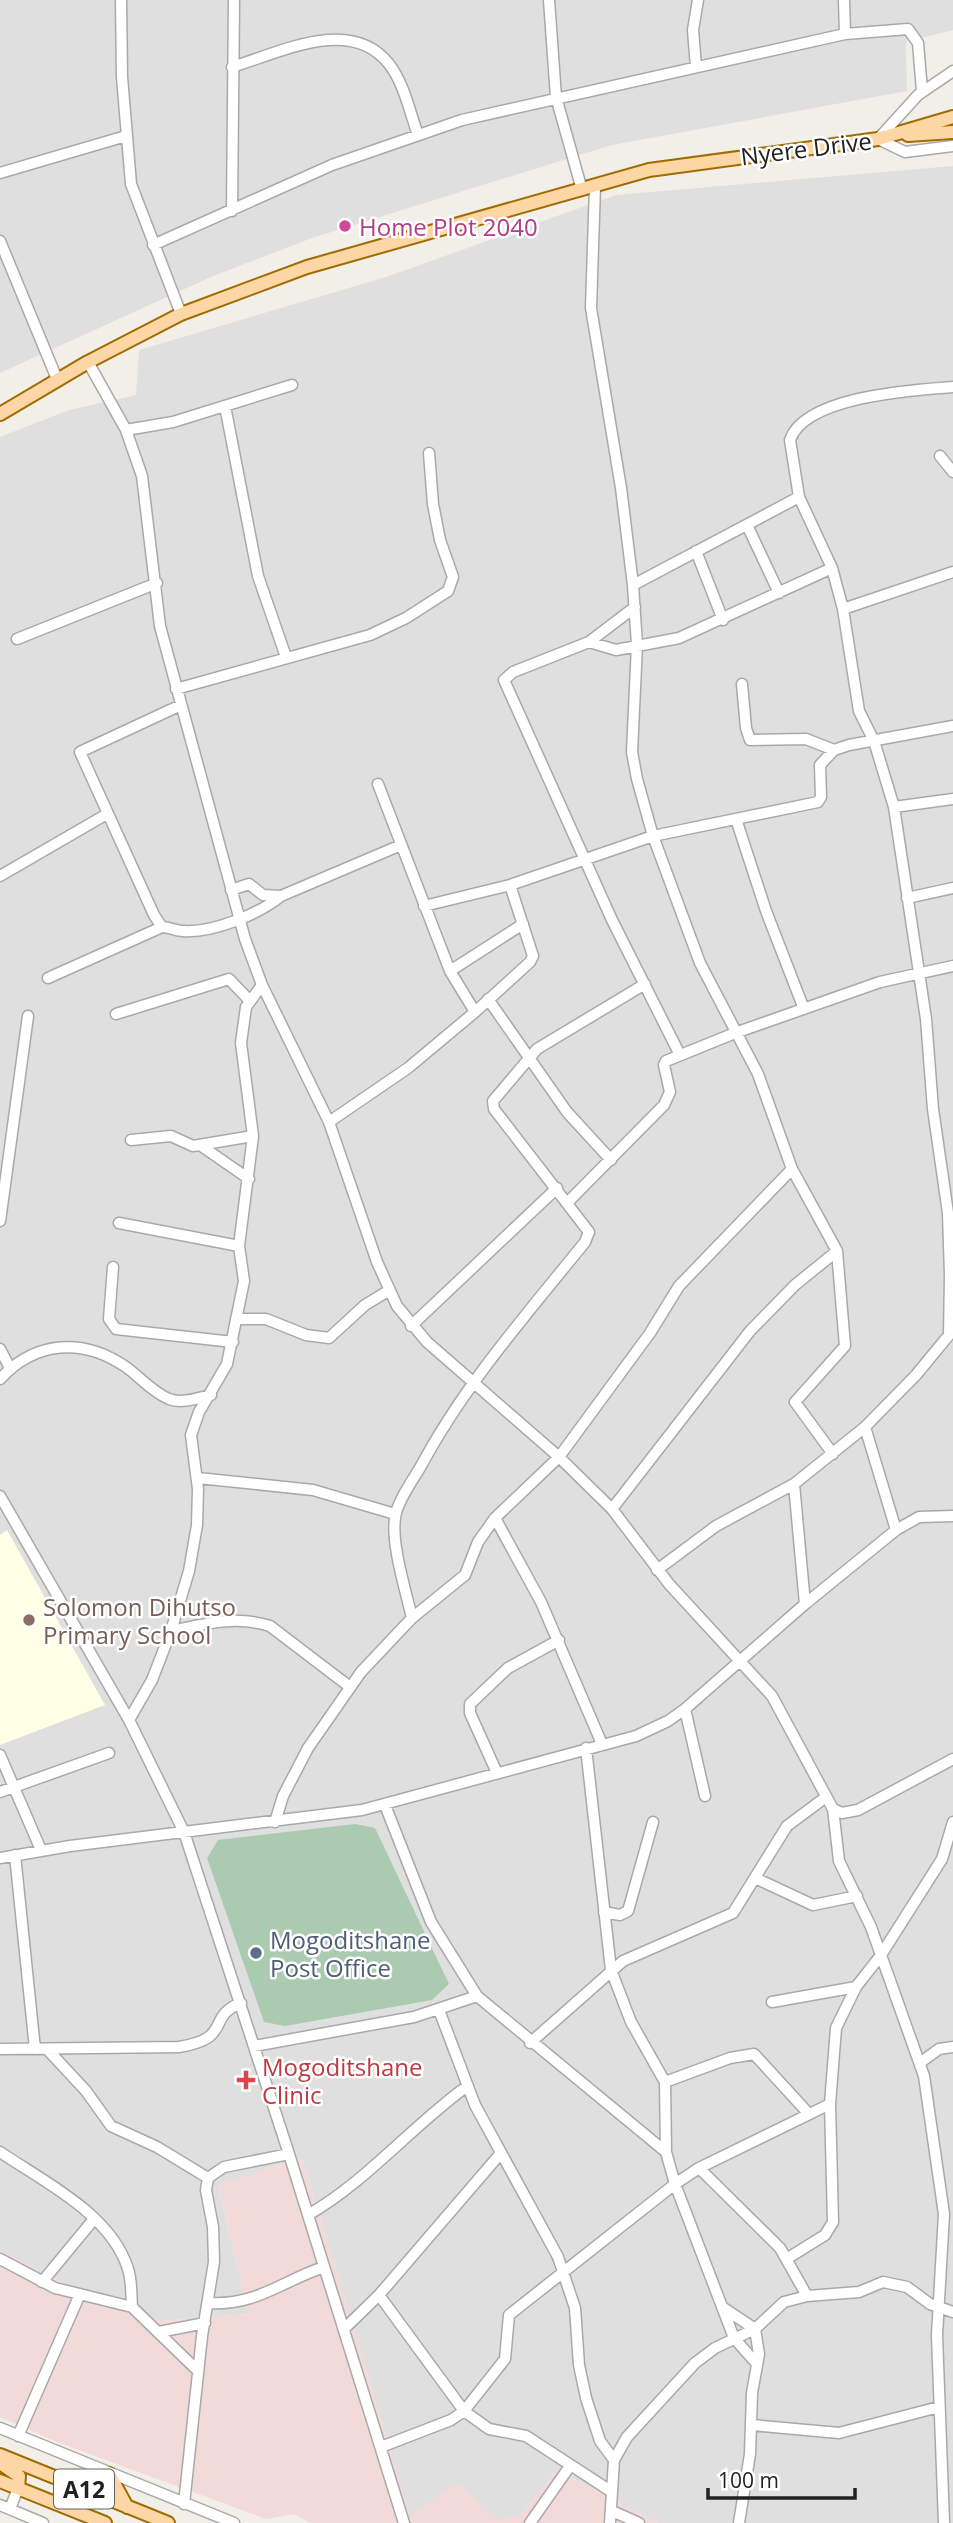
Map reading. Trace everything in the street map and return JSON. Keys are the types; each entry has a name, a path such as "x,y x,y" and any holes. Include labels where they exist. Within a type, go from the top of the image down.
{"main road":[{"path":"897,135 953,117"},
{"path":"897,135 953,132"},
{"name":"Nyere Drive","path":"0,414 57,379 181,314 307,267 649,170 897,135"},
{"name":"A12","path":"0,2455 168,2523"},
{"path":"0,2463 19,2476 18,2488"},
{"path":"109,2474 127,2507"},
{"name":"A12","path":"0,2481 105,2523"}],"street":[{"path":"121,0 126,136 131,184 181,314"},
{"path":"232,211 234,0"},
{"path":"549,0 556,97 588,188 592,308 621,488 633,585 637,645 632,752 653,836 700,963 758,1074 792,1170 837,1251 845,1346 795,1402 833,1454"},
{"path":"696,67 693,30 698,0"},
{"path":"844,0 845,34"},
{"path":"153,245 332,165 462,120 845,34 908,29 918,43 922,91"},
{"path":"232,67 325,38 351,40 369,48 388,63 418,135"},
{"path":"953,71 922,91 878,139 905,152 953,146"},
{"path":"0,173 126,136"},
{"path":"0,241 57,379"},
{"path":"88,362 126,430 147,500 160,626 239,920 262,985 329,1122 388,1291 411,1326 559,1457 612,1509 657,1570 742,1660 782,1712 834,1809 839,1861 857,1896 921,2062 944,2214 937,2307 944,2523"},
{"path":"126,430 173,422 292,385"},
{"path":"657,1570 716,1526 794,1484 833,1454 866,1427 951,1335 948,1181 894,807 874,741 856,701 843,609 832,568 799,497 790,440 793,430 806,420 874,395 953,387"},
{"path":"225,405 258,576 286,657"},
{"path":"176,689 370,635 405,618 448,591 453,577 440,540 433,504 429,453"},
{"path":"940,456 953,472"},
{"path":"633,585 799,497"},
{"path":"747,525 779,593"},
{"path":"696,551 723,620"},
{"path":"589,642 616,650 679,638 832,568"},
{"path":"843,609 953,572"},
{"path":"17,639 157,583"},
{"path":"635,607 589,642 513,672 504,680 584,859 680,1055"},
{"path":"742,684 750,740 806,739 834,750 953,726"},
{"path":"162,927 107,814 80,751 181,705"},
{"path":"424,906 510,885 653,836 818,802 821,797 820,765 834,750"},
{"path":"378,783 450,971 475,1012"},
{"path":"894,807 953,799"},
{"path":"0,876 107,814"},
{"path":"736,819 762,900 804,1009"},
{"path":"48,978 162,927 185,932 239,920 266,908 281,896 401,845"},
{"path":"231,890 249,884 263,895 281,896"},
{"path":"329,1122 408,1068 530,962 532,949 510,885"},
{"path":"907,898 953,888"},
{"path":"450,971 523,923"},
{"path":"568,1202 667,1100 670,1092 664,1065 680,1055 880,982 953,966"},
{"path":"116,1014 229,979 249,1000"},
{"path":"412,1618 398,1553 395,1514 438,1435 473,1382 588,1237 587,1227 492,1105 529,1057 584,1018 645,984"},
{"path":"130,1720 152,1680 172,1631 194,1549 198,1478 191,1435 199,1412 227,1364 244,1282 239,1246 253,1136 241,1043 249,1000 262,985"},
{"path":"488,999 566,1112 611,1160"},
{"path":"0,1220 28,1016"},
{"path":"131,1140 171,1136 188,1145 253,1136"},
{"path":"200,1144 249,1179"},
{"path":"275,1822 283,1796 303,1756 350,1687 412,1618 465,1575 478,1542 495,1518 559,1457 650,1334 679,1286 792,1170"},
{"path":"411,1326 558,1188"},
{"path":"119,1223 239,1246"},
{"path":"612,1509 758,1323 795,1285 837,1251"},
{"path":"113,1267 109,1320 116,1329 233,1342"},
{"path":"236,1319 266,1319 306,1335 328,1338 365,1305 388,1291"},
{"path":"0,1379 29,1354 74,1347 91,1350 125,1367 169,1399 186,1401 211,1395"},
{"path":"0,1349 10,1368"},
{"path":"866,1427 896,1530"},
{"path":"198,1478 313,1490 395,1514"},
{"path":"794,1484 805,1604"},
{"path":"0,1496 130,1720 184,1832 289,2154 404,2523"},
{"path":"0,1858 41,1850 275,1822 385,1805 652,1730 685,1709 805,1604 896,1530 919,1517 953,1516"},
{"path":"495,1518 559,1640 602,1744"},
{"path":"172,1631 221,1621 254,1621 270,1626 350,1687"},
{"path":"497,1773 470,1713 470,1703 508,1668 559,1640"},
{"path":"685,1709 705,1796"},
{"path":"586,1748 611,1970 631,2022 665,2082 666,2152 675,2184 734,2339 757,2364"},
{"path":"0,1792 109,1754"},
{"path":"0,1755 41,1850"},
{"path":"834,1809 842,1813 858,1810 953,1759"},
{"path":"530,2043 611,1970 640,1952 733,1913 787,1826 826,1797"},
{"path":"385,1805 431,1922 477,1996 530,2043 666,2152"},
{"path":"604,1912 620,1915 628,1911 653,1822"},
{"path":"788,2258 831,2230 830,2104 836,2028 856,1987 881,1955 942,1859 953,1822"},
{"path":"15,1855 34,2049"},
{"path":"755,1878 813,1905 857,1896"},
{"path":"772,2002 856,1987"},
{"path":"254,2046 439,2010 477,1996"},
{"path":"0,2049 179,2047 200,2044 216,2034 223,2014 240,2003"},
{"path":"439,2010 466,2087 551,2240 577,2323 584,2389 600,2441 614,2460"},
{"path":"921,2062 939,2049 953,2047"},
{"path":"47,2049 80,2084 111,2126 157,2147 208,2178"},
{"path":"665,2082 730,2058 754,2054 809,2115"},
{"path":"308,2215 341,2194 434,2110 466,2087"},
{"path":"381,2447 452,2420 464,2411 505,2359 509,2315 564,2275 675,2184 699,2168 830,2104"},
{"path":"0,2152 72,2200 93,2219 128,2267 132,2307"},
{"path":"344,2329 379,2295 501,2153"},
{"path":"184,2504 215,2247 206,2190 208,2178 224,2167 289,2154"},
{"path":"699,2168 764,2228 788,2258 807,2296"},
{"path":"42,2282 93,2219"},
{"path":"0,2259 42,2282 132,2307 198,2371"},
{"path":"209,2303 240,2303 256,2298 324,2267"},
{"path":"610,2523 614,2460 627,2437 695,2363 755,2329 785,2302 807,2296 859,2292 883,2282 907,2287 937,2307 953,2312"},
{"path":"18,2436 80,2294"},
{"path":"379,2295 464,2411 489,2429 526,2436 612,2492"},
{"path":"722,2307 755,2329"},
{"path":"159,2332 205,2323"},
{"path":"739,2523 752,2425 752,2393 757,2364 755,2329"},
{"path":"752,2425 839,2433 939,2407"},
{"path":"0,2428 234,2523"},
{"path":"530,2523 570,2466"},
{"path":"18,2488 5,2507 43,2523"},
{"path":"612,2511 639,2523"}],"shaded area":[{"path":"0,0 953,0 953,30 906,42 907,91 612,145 312,238 211,277 0,373"},
{"path":"953,166 953,2523 658,2523 557,2470 521,2514 500,2521 410,2516 302,2157 218,2186 249,2314 160,2321 58,2281 0,2250 0,437 69,410 136,395 139,350 386,277 616,195"},
{"name":"Solomon Dihutso Primary School","path":"7,1530 105,1705 0,1745 0,1535"},
{"path":"355,1824 375,1828 449,1984 432,2000 285,2026 264,2022 207,1858 218,1840"},
{"path":"302,2157 410,2515 458,2483 499,2520 521,2514 557,2470 658,2523 310,2523 294,2514 266,2519 57,2442 0,2417 0,2250 58,2281 160,2321 249,2314 218,2185"}],"place":[{"name":"Home Plot 2040","path":"345,226"},
{"name":"Solomon Dihutso Primary School","path":"29,1620"},
{"name":"Mogoditshane Post Office","path":"256,1953"},
{"name":"Mogoditshane Clinic","path":"246,2080"}]}
